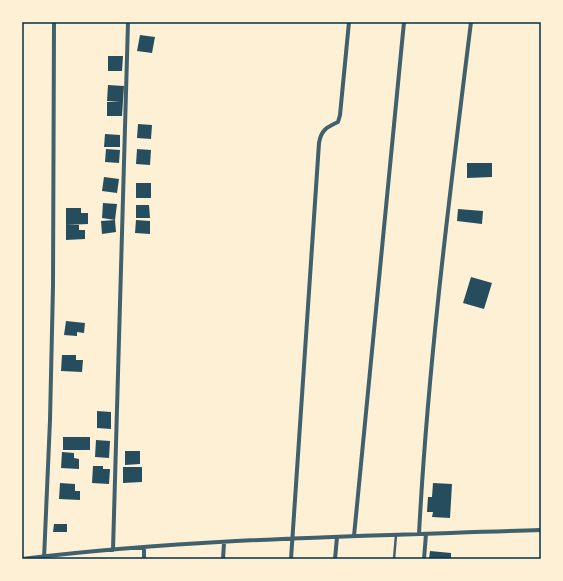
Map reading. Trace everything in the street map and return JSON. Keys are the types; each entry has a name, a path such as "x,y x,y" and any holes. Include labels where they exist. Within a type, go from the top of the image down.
{"street":[{"path":"44,557 50,420 53,286 54,22"},
{"path":"114,550 128,22"},
{"path":"291,559 319,143 320,134 326,127 338,122 340,115 348,22"},
{"path":"354,536 404,22"},
{"path":"419,534 423,465 442,265 471,22"},
{"path":"22,559 114,550 224,543 354,536 541,530"},
{"path":"424,559 426,534"},
{"path":"335,559 337,537"},
{"path":"223,559 224,543"},
{"path":"144,548 144,559"}],"lane":[{"path":"394,559 396,535"}],"building":[{"path":"140,35 155,37 152,53 137,51"},
{"path":"108,56 123,56 122,71 108,71"},
{"path":"108,85 124,86 122,116 107,116 107,102 120,102 107,101"},
{"path":"138,124 152,125 151,139 137,138"},
{"path":"105,134 120,135 120,147 104,147"},
{"path":"106,149 120,150 119,163 105,162"},
{"path":"137,149 151,150 150,165 136,164"},
{"path":"467,163 492,163 492,177 467,178"},
{"path":"104,177 119,179 117,193 102,191"},
{"path":"136,183 151,183 151,198 136,198"},
{"path":"103,203 117,204 115,220 102,218"},
{"path":"136,205 149,205 150,218 136,218"},
{"path":"66,208 81,208 81,213 88,213 88,224 66,225"},
{"path":"458,209 483,211 482,224 457,221"},
{"path":"115,220 116,232 102,234 101,221"},
{"path":"136,220 150,221 150,234 135,233"},
{"path":"66,225 79,225 79,230 85,230 85,239 66,240"},
{"path":"471,277 492,283 484,309 463,303"},
{"path":"66,321 85,323 84,333 77,332 77,336 64,335"},
{"path":"62,355 76,355 76,360 83,360 82,372 61,371"},
{"path":"97,411 111,412 111,429 97,428"},
{"path":"63,437 90,437 90,450 63,450"},
{"path":"96,440 110,441 109,458 95,457"},
{"path":"125,451 140,451 140,464 125,465"},
{"path":"62,452 74,453 74,458 79,459 79,469 61,468"},
{"path":"93,466 103,466 103,469 110,469 109,484 92,483"},
{"path":"123,467 142,467 142,482 123,483"},
{"path":"60,483 75,484 75,491 80,491 80,500 59,499"},
{"path":"433,483 452,484 450,518 432,517 433,512 427,512 428,497 432,497"},
{"path":"54,524 67,524 67,532 53,532"},
{"path":"430,551 451,553 451,559 429,559"}]}
